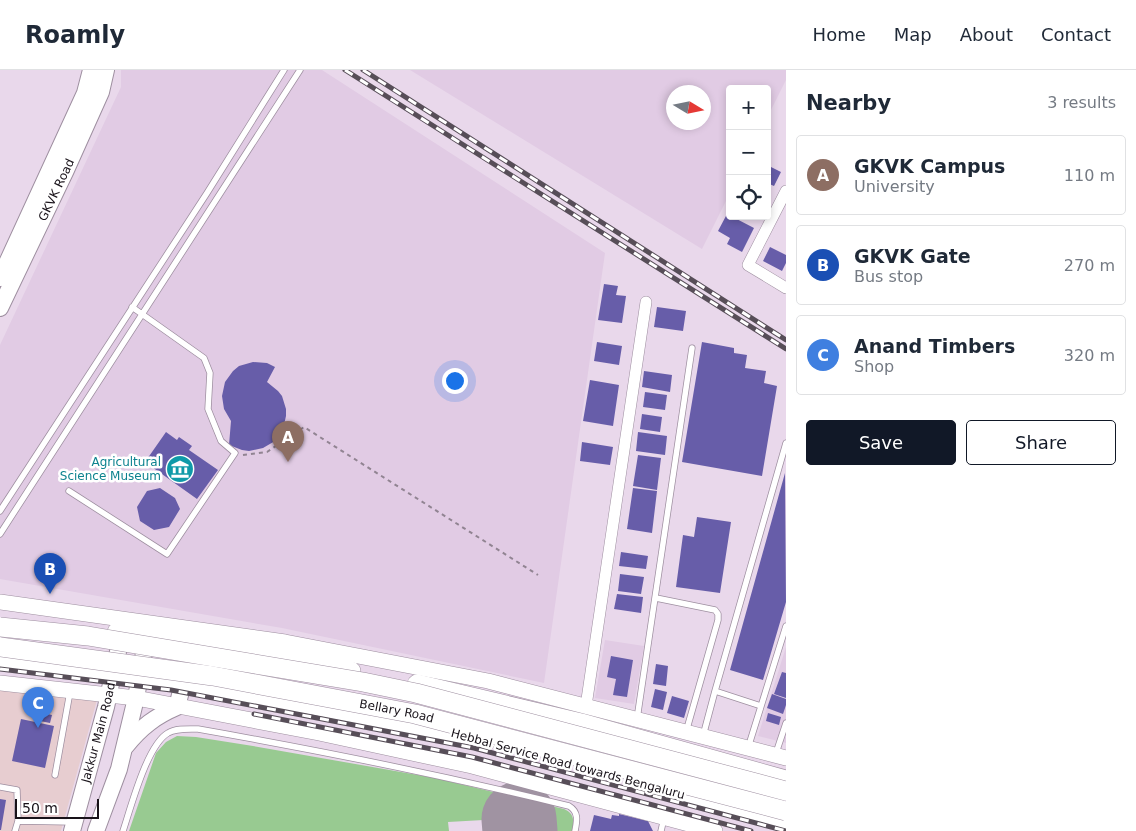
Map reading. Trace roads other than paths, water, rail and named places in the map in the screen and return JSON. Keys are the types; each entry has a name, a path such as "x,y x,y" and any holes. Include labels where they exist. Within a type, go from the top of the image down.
{"highway":[{"path":"0,619 148,629 425,686 581,723 786,780"},
{"name":"Bellary Road","path":"0,627 88,636 363,682 416,693 786,791"},
{"name":"Bellary Road","path":"0,647 213,676 416,714 786,812"},
{"path":"0,659 112,671"},
{"name":"Hebbal Service Road towards Bengaluru","path":"112,671 317,706 508,746 786,822"}],"main road":[{"name":"GKVK Road","path":"0,278 85,93 91,70"},
{"name":"GKVK Road","path":"0,308 70,162 101,92 106,70"},
{"name":"Jakkur Main Road","path":"73,826 108,694 123,626"},
{"path":"96,831 119,769 136,698 148,629"},
{"path":"124,748 148,722 177,707 183,683"}],"street":[{"path":"786,191 748,265 786,288"},
{"path":"586,706 646,302"},
{"path":"0,602 123,626"},
{"path":"148,629 285,642 459,675 780,757"},
{"path":"0,683 136,698 319,733 472,766 663,825 715,831"}],"lane":[{"path":"0,511 207,193 284,70"},
{"path":"0,534 299,71"},
{"path":"69,491 167,554 235,453 221,441 208,409 210,374 204,358 132,307"},
{"path":"637,719 692,348"},
{"path":"702,736 786,443"},
{"path":"656,598 715,610 718,614 718,620 686,732"},
{"path":"748,748 786,626"},
{"path":"715,691 761,706"},
{"path":"56,774 70,692"},
{"path":"780,757 786,723"},
{"path":"123,831 148,758 157,743 168,732 183,728 311,749 462,780 569,806 576,813 575,831"},
{"path":"0,787 16,790 18,820 16,831"},
{"path":"18,820 73,826"}],"railway":[{"path":"345,70 786,349"},
{"path":"363,70 786,340"},
{"path":"0,669 171,690 474,748 786,831"},
{"path":"254,714 472,757 751,831"}],"place":[{"name":"GKVK Campus","path":"288,462"},
{"name":"Agricultural Science Museum","path":"180,469"},
{"name":"GKVK Gate","path":"50,594"},
{"name":"Anand Timbers","path":"38,728"}]}
